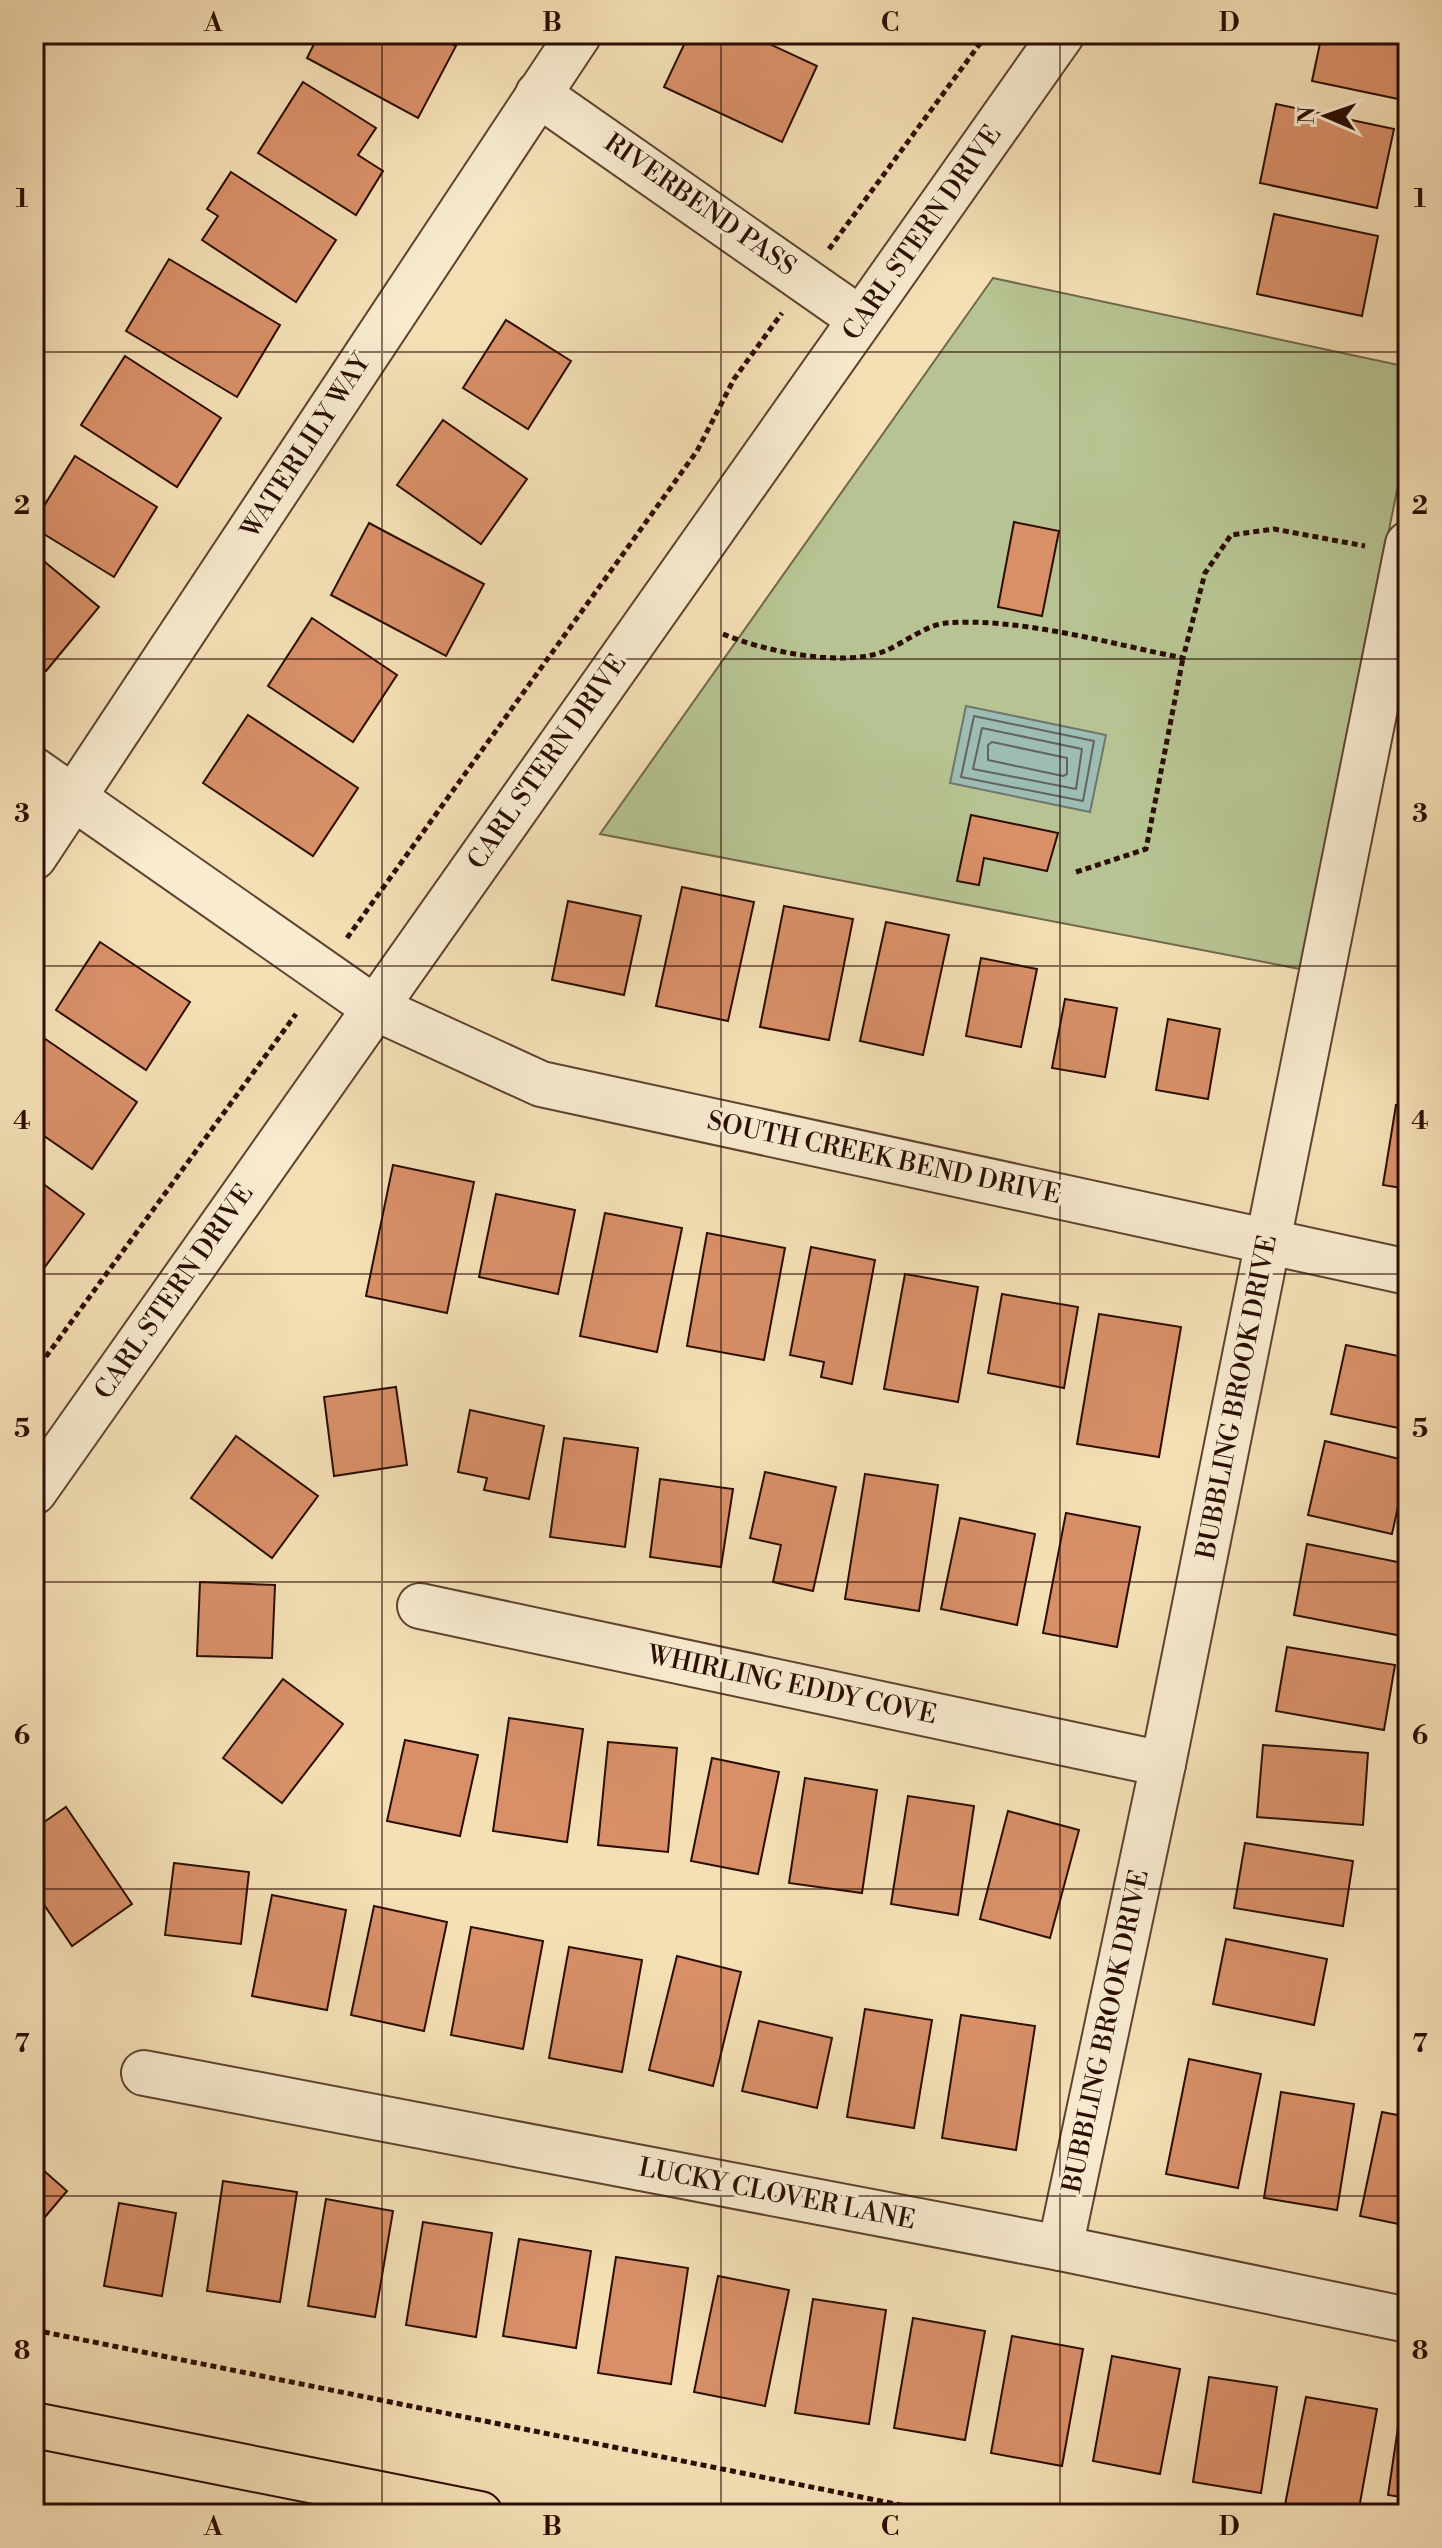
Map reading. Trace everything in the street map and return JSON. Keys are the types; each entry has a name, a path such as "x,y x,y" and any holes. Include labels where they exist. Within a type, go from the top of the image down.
{"main road":[{"path":"34,2425 480,2514"}],"street":[{"name":"WATERLILY WAY","path":"34,857 579,34"},
{"name":"CARL STERN DRIVE","path":"34,1492 373,1007 1062,34"},
{"name":"RIVERBEND PASS","path":"538,94 860,319"},
{"name":"BUBBLING BROOK DRIVE","path":"1060,2248 1163,1764 1268,1241 1391,546"},
{"name":"SOUTH CREEK BEND DRIVE","path":"34,770 373,1007 541,1084 1408,1272"},
{"name":"WHIRLING EDDY COVE","path":"420,1606 1163,1764"},
{"name":"LUCKY CLOVER LANE","path":"144,2073 1060,2248 1408,2320"}],"path":[{"path":"824,256 987,34"},
{"path":"346,938 697,451 734,379 787,304"},
{"path":"1076,872 1146,849 1183,658 1205,573 1231,535 1274,529 1391,546"},
{"path":"723,634 746,644 825,657 861,657 883,652 943,623 992,623 1183,658"},
{"path":"34,1373 296,1014"},
{"path":"34,2330 945,2514"}],"green space":[{"path":"993,278 1408,367 1408,436 1300,969 600,834"}],"water":[{"path":"966,706 1106,735 1090,812 950,783"}],"building":[{"path":"319,34 434,34 456,46 418,118 307,58"},
{"path":"689,34 748,34 817,66 782,142 664,87"},
{"path":"1322,34 1408,34 1408,76 1403,100 1312,81"},
{"path":"303,82 376,128 358,155 383,171 356,215 258,153"},
{"path":"1276,104 1394,129 1377,208 1260,183"},
{"path":"231,172 336,240 296,302 202,240 218,216 207,209"},
{"path":"1274,214 1378,236 1362,316 1257,294"},
{"path":"169,259 280,325 237,397 126,331"},
{"path":"506,320 571,361 528,429 463,388"},
{"path":"125,356 221,418 177,487 81,425"},
{"path":"443,420 527,479 481,544 397,485"},
{"path":"75,456 157,507 114,577 34,528 34,522"},
{"path":"1014,522 1059,531 1042,616 998,607"},
{"path":"369,523 484,584 446,656 331,595"},
{"path":"34,553 99,607 46,671 34,661"},
{"path":"312,618 397,675 353,742 268,686"},
{"path":"248,715 358,788 313,856 203,783"},
{"path":"971,815 1058,833 1047,871 984,858 979,885 957,881"},
{"path":"682,887 754,902 728,1021 656,1006"},
{"path":"568,901 641,916 624,995 552,980"},
{"path":"784,906 853,919 829,1040 760,1027"},
{"path":"886,922 949,935 923,1055 860,1041"},
{"path":"100,942 190,1002 146,1070 56,1010"},
{"path":"981,958 1037,969 1021,1047 966,1036"},
{"path":"1065,999 1117,1008 1105,1077 1052,1068"},
{"path":"1168,1019 1220,1029 1208,1099 1156,1090"},
{"path":"41,1036 137,1102 92,1169 34,1129 34,1047"},
{"path":"1396,1105 1408,1107 1408,1189 1383,1185"},
{"path":"393,1165 474,1182 447,1313 366,1296"},
{"path":"34,1177 84,1214 36,1279 34,1278"},
{"path":"496,1194 575,1210 558,1294 479,1277"},
{"path":"605,1213 682,1228 657,1352 580,1336"},
{"path":"707,1233 785,1248 764,1360 687,1346"},
{"path":"811,1247 875,1260 852,1384 821,1377 824,1362 790,1355"},
{"path":"905,1274 978,1287 958,1402 884,1389"},
{"path":"1002,1294 1078,1307 1064,1388 988,1373"},
{"path":"1099,1314 1181,1327 1159,1457 1077,1444"},
{"path":"1346,1345 1408,1358 1408,1430 1331,1414"},
{"path":"396,1387 407,1465 334,1476 324,1397"},
{"path":"470,1410 544,1426 529,1499 484,1490 487,1478 458,1472"},
{"path":"236,1436 318,1496 272,1558 191,1498"},
{"path":"564,1438 638,1448 625,1547 550,1537"},
{"path":"1325,1441 1408,1461 1392,1534 1308,1515"},
{"path":"765,1472 836,1487 813,1591 773,1582 781,1545 750,1538"},
{"path":"865,1474 938,1485 919,1611 845,1599"},
{"path":"660,1479 733,1489 721,1567 650,1557"},
{"path":"1066,1513 1140,1527 1117,1647 1043,1633"},
{"path":"960,1518 1035,1534 1017,1625 941,1609"},
{"path":"1307,1544 1408,1564 1408,1607 1402,1636 1294,1615"},
{"path":"200,1582 275,1585 272,1658 197,1656"},
{"path":"1287,1647 1395,1665 1384,1730 1276,1711"},
{"path":"283,1679 343,1724 282,1803 223,1758"},
{"path":"509,1718 583,1729 567,1842 493,1831"},
{"path":"405,1740 478,1755 460,1836 387,1821"},
{"path":"608,1742 677,1748 668,1852 598,1845"},
{"path":"1263,1745 1368,1753 1363,1825 1257,1817"},
{"path":"712,1758 779,1772 758,1874 691,1861"},
{"path":"805,1778 877,1790 862,1893 789,1883"},
{"path":"908,1796 974,1806 958,1915 891,1904"},
{"path":"66,1807 132,1904 72,1946 34,1890 34,1829"},
{"path":"1008,1811 1079,1830 1050,1938 980,1919"},
{"path":"1245,1843 1353,1861 1343,1926 1234,1908"},
{"path":"174,1863 249,1872 241,1944 165,1935"},
{"path":"272,1895 346,1910 327,2010 252,1996"},
{"path":"374,1906 447,1922 424,2031 351,2015"},
{"path":"471,1927 543,1941 523,2049 451,2035"},
{"path":"1226,1939 1327,1959 1314,2025 1213,2004"},
{"path":"569,1947 642,1960 622,2072 549,2058"},
{"path":"677,1956 741,1972 713,2086 649,2070"},
{"path":"865,2009 932,2020 914,2128 847,2117"},
{"path":"961,2015 1035,2026 1016,2150 942,2138"},
{"path":"759,2021 832,2038 817,2108 742,2091"},
{"path":"1189,2059 1261,2074 1238,2188 1166,2174"},
{"path":"1281,2092 1354,2104 1337,2210 1264,2198"},
{"path":"1382,2112 1408,2117 1408,2226 1360,2216"},
{"path":"34,2162 67,2191 34,2230"},
{"path":"223,2181 297,2192 280,2302 207,2291"},
{"path":"326,2199 393,2211 375,2317 308,2306"},
{"path":"119,2203 176,2213 162,2296 104,2286"},
{"path":"423,2222 492,2233 476,2337 406,2325"},
{"path":"519,2239 591,2251 576,2348 503,2336"},
{"path":"616,2257 688,2268 671,2384 598,2373"},
{"path":"718,2276 789,2290 765,2406 694,2392"},
{"path":"813,2299 886,2310 869,2424 795,2413"},
{"path":"913,2318 985,2331 965,2440 894,2428"},
{"path":"1012,2336 1083,2349 1062,2466 991,2453"},
{"path":"1112,2356 1180,2369 1160,2474 1093,2461"},
{"path":"1209,2377 1277,2387 1261,2493 1193,2482"},
{"path":"1306,2397 1377,2409 1358,2514 1305,2514 1284,2510"},
{"path":"1400,2414 1408,2415 1408,2498 1388,2495"}]}
